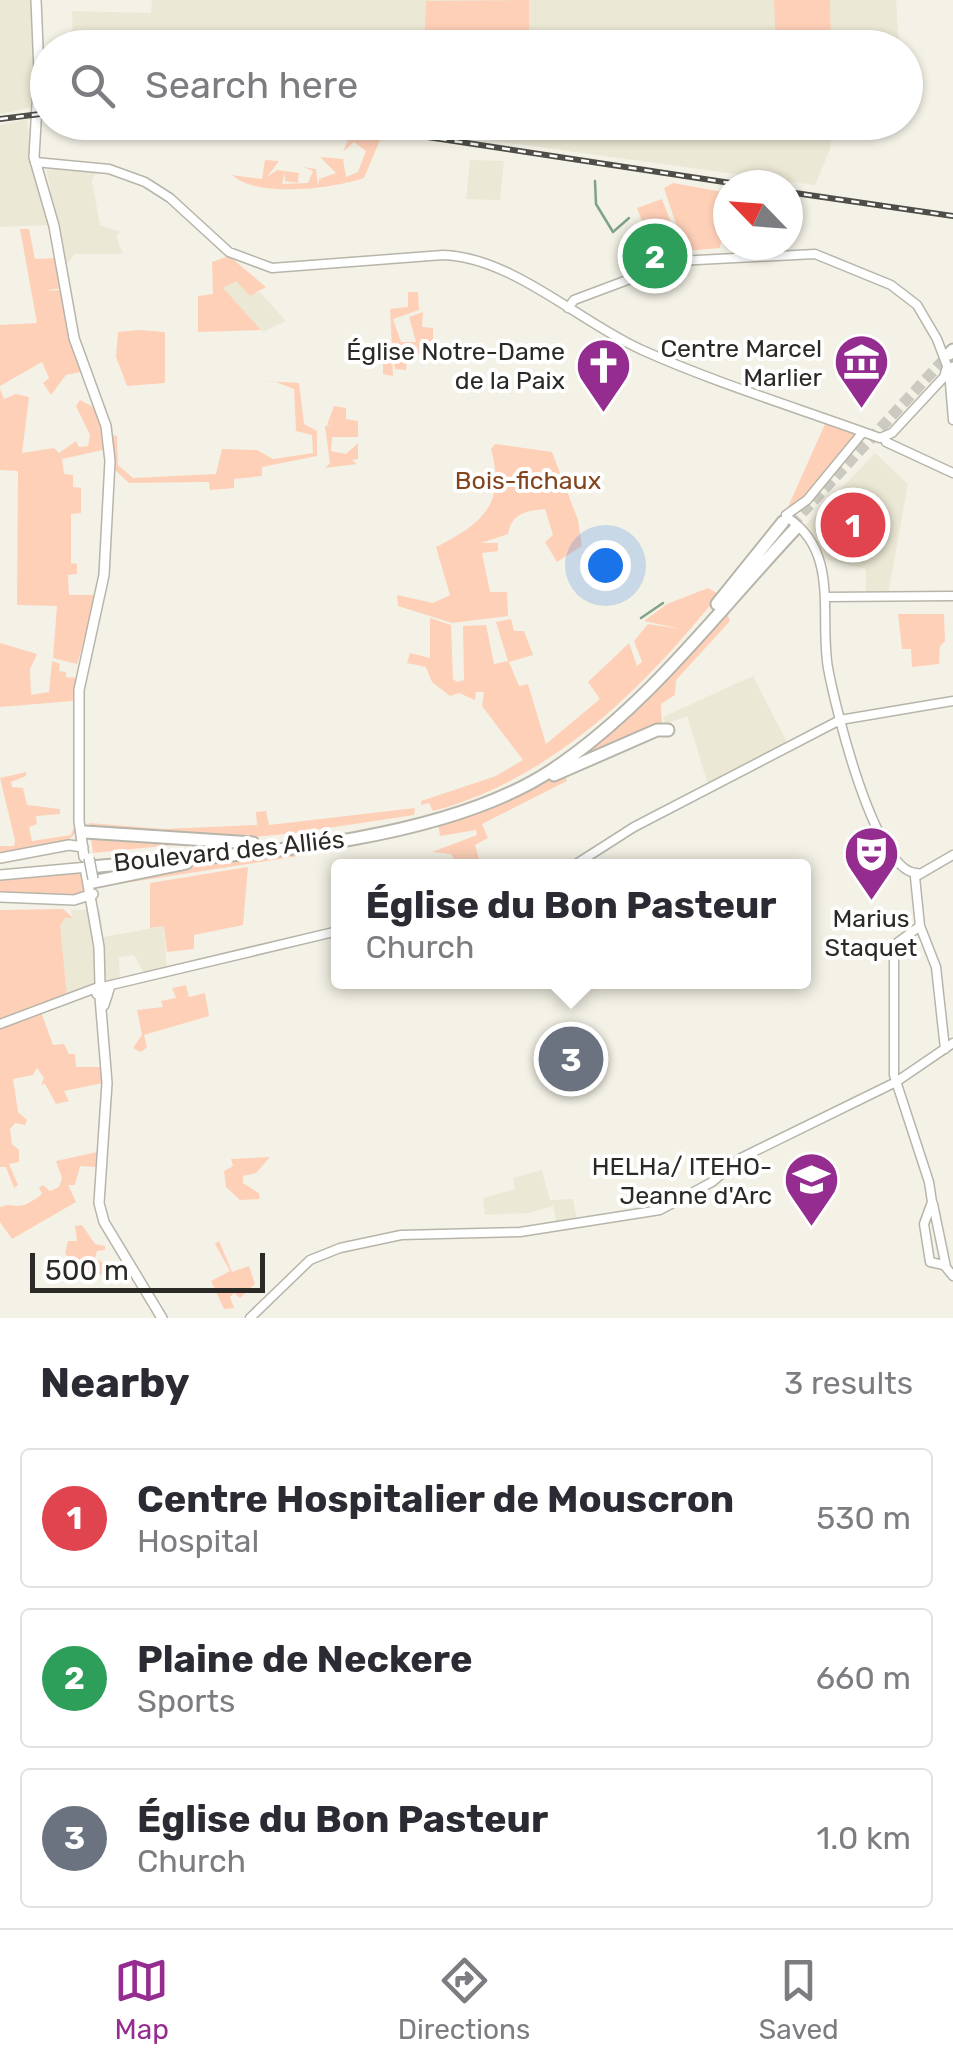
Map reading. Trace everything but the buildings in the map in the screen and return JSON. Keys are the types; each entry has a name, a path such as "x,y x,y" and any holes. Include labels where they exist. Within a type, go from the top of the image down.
{"highway":[{"name":"Boulevard des Alliés","path":"88,866 320,836 432,815 524,779 563,754 630,697 789,521"},
{"path":"509,794 566,760 638,699 789,521"},
{"path":"509,794 657,730 668,730"},
{"name":"Boulevard des Alliés","path":"251,846 371,835 457,815 509,794"},
{"path":"88,866 251,846"}],"main road":[{"path":"36,0 36,30"},
{"path":"32,140 54,226 74,338 106,426 110,461 104,575 79,690 79,780 99,946 107,1082 98,1198 113,1236 162,1318"},
{"path":"0,858 69,845 88,866"},
{"path":"0,873 88,866"},
{"path":"0,897 74,900 88,866"}],"street":[{"path":"36,164 51,161 109,169 145,182 174,202 219,244 252,263 288,270 455,256 486,265 647,352 886,438 952,470"},
{"path":"570,309 578,300 678,261 806,253 858,271 906,295 925,316 949,360 953,420"},
{"path":"886,438 949,360"},
{"path":"863,432 789,521 813,542 826,597 828,668 867,808 883,846 905,870 917,873 953,855"},
{"path":"826,597 953,596"},
{"path":"584,859 634,827 823,729 953,701"},
{"path":"250,1318 310,1260 340,1248 400,1235 494,1234 660,1210 712,1182 742,1158 896,1082 949,1046 936,967 920,926 922,914 913,886 917,873"},
{"path":"920,926 897,943 894,958 896,1082 916,1132 946,1267"},
{"path":"0,1024 120,984 331,933"},
{"path":"934,1207 924,1224 930,1259 946,1267 953,1276"}],"shaded area":[{"path":"0,0 32,0 30,108 0,114"},
{"path":"152,0 896,0 898,30 73,30 72,11 151,13"},
{"path":"27,119 32,162 49,225 0,227 0,125"},
{"path":"488,140 831,140 815,185 803,183 803,170 713,171"},
{"path":"470,160 504,161 500,200 466,199"},
{"path":"46,166 97,170 92,181 100,225 121,232 116,236 123,254 75,254 65,267"},
{"path":"236,281 250,295 260,292 286,321 263,332 224,292 225,284"},
{"path":"875,453 908,484 888,595 866,595 866,569 821,558 805,526"},
{"path":"753,676 789,746 709,788 687,716 666,724 663,717"},
{"path":"71,910 100,910 103,937 164,926 167,973 145,975 134,955 119,957 120,981 67,997 59,925 65,918 73,918"},
{"path":"542,1170 550,1200 573,1199 577,1221 557,1225 553,1206 529,1213 485,1215 483,1198 515,1189 513,1178"}],"green space":[{"path":"529,0 529,30 425,30 426,1"},
{"path":"774,0 830,0 831,30 775,30"},
{"path":"348,140 380,140 364,178 314,188 276,189 258,187 232,175 262,179 265,160 279,161 267,177 277,170 299,173 298,183 285,181 285,173 282,184 308,183 313,171 303,167 316,169 318,186 319,179 336,173 320,157 343,159 346,177 358,172 366,151 354,142 343,152"},
{"path":"673,183 713,190 713,249 685,251 664,188"},
{"path":"662,199 680,246 655,256 637,208"},
{"path":"20,229 29,229 35,259 58,258 62,288 44,291 63,290 80,372 66,375 51,395 43,383 49,378 42,362 0,386 0,325 37,323"},
{"path":"229,256 266,287 250,296 236,281 223,288 261,330 198,332 198,296 213,294 212,262"},
{"path":"408,292 418,292 419,310 393,319 401,342 416,342 409,317 423,312 422,327 433,328 433,354 407,354 406,370 395,369 392,353 393,376 383,374 383,356 392,350 390,309 408,307"},
{"path":"118,332 165,332 165,383 127,386 116,357"},
{"path":"246,380 299,383 304,424 317,431 317,456 262,467 262,476 234,479 234,488 210,490 209,482 129,483 114,469 111,435 117,436 118,465 133,478 216,474 222,449 257,450 273,459 313,453 312,435 296,431 294,389 276,382"},
{"path":"0,389 4,399 16,394 29,397 22,453 54,448 59,453 76,441 79,447 88,446 90,435 76,406 80,400 97,409 107,449 62,459 64,474 73,475 73,487 81,488 81,513 71,514 71,563 77,564 77,574 68,575 69,595 98,595 77,664 53,658 57,606 17,605 18,471 0,470"},
{"path":"334,406 346,408 346,419 358,421 358,437 332,437 331,451 346,454 358,443 358,459 352,460 357,464 325,468 330,463 325,426 332,426 327,425"},
{"path":"826,422 858,435 807,495 787,509"},
{"name":"Bois-fichaux","path":"495,444 552,452 578,520 582,546 557,562 545,542 553,535 545,509 526,512 516,517 508,534 481,543 498,543 498,551 482,553 490,592 507,592 508,616 452,623 398,606 397,595 433,603 450,595 436,547 467,529 487,509 495,484 491,449"},
{"path":"708,588 719,594 660,663 627,696 556,754 476,797 433,811 429,803 421,805 421,801 496,776 523,760 482,706 484,692 476,692 475,700 459,693 450,696 432,682 426,667 407,663 410,653 430,658 430,618 451,625 453,679 457,682 464,680 463,626 486,625 494,664 508,661 496,622 511,619 514,631 524,631 533,655 509,662 519,686 528,684 546,744 600,699 588,682 629,643 637,666 642,662 634,641 648,624 681,629 644,621 667,604"},
{"path":"725,609 730,621 676,680 675,695 661,704 662,725 570,765"},
{"path":"898,614 944,614 945,641 940,646 939,664 912,667 911,649 902,649"},
{"path":"0,643 37,654 30,669 31,695 49,692 52,661 60,664 59,671 66,672 66,677 78,678 75,731 73,701 0,707"},
{"path":"26,772 26,776 11,782 12,787 23,788 27,805 60,809 60,814 36,816 37,824 29,827 32,841 71,835 75,824 77,832 67,841 0,854 0,846 14,846 15,840 0,778"},
{"path":"564,773 567,781 482,824 488,838 475,845 479,859 454,859 451,854 432,852 477,835 476,830 440,836 438,825"},
{"path":"415,808 414,815 295,833 93,853 89,823 164,829 257,825 256,812 266,811 269,825"},
{"path":"349,843 331,851 99,887 96,871"},
{"path":"248,867 243,925 194,935 194,949 167,952 164,926 150,928 150,883"},
{"path":"84,870 87,896 0,894 0,878"},
{"path":"63,909 73,918 65,918 60,926 67,997 0,1021 0,910"},
{"path":"186,985 189,997 205,993 209,1016 144,1035 147,1047 141,1052 133,1048 142,1035 137,1010 163,1007 161,1001 176,998 172,988"},
{"path":"41,1012 53,1045 64,1044 69,1054 75,1054 76,1067 102,1067 103,1083 64,1091 69,1101 56,1104 45,1084 41,1085 44,1078 37,1068 33,1075 13,1079 18,1112 27,1120 25,1125 15,1123 10,1129 12,1144 19,1150 19,1162 9,1164 18,1185 14,1188 6,1167 0,1167 0,1026"},
{"path":"97,1152 96,1167 80,1166 75,1185 68,1185 76,1202 12,1239 0,1222 0,1207 27,1204 42,1194 39,1188 43,1185 50,1191 59,1187 62,1178 56,1161"},
{"path":"270,1157 256,1173 243,1176 243,1183 259,1193 260,1199 240,1200 226,1187 224,1171 233,1166 231,1159"},
{"path":"82,1225 95,1244 105,1246 95,1258 103,1263 102,1274 93,1277 84,1264 76,1268 65,1253 68,1241 77,1241 75,1226"},
{"path":"219,1241 232,1272 249,1266 255,1284 240,1298 234,1293 230,1297 234,1308 224,1309 211,1281 230,1271 215,1244"}],"waterway":[{"path":"595,181 596,204 613,232 629,218"},
{"path":"641,618 663,603"}],"tunnel":[{"path":"791,525 949,354"}],"railway":[{"path":"0,119 30,115"},
{"path":"447,140 713,180"},
{"path":"803,194 953,216"}],"place":[{"name":"Plaine de Neckere","path":"655,256"},
{"name":"Centre Marcel Marlier","path":"861,411"},
{"name":"Église Notre-Dame de la Paix","path":"604,414"},
{"name":"Centre Hospitalier de Mouscron","path":"853,525"},
{"name":"Marius Staquet","path":"871,902"},
{"name":"Église du Bon Pasteur","path":"571,1059"},
{"name":"HELHa/ ITEHO- Jeanne d'Arc","path":"811,1229"}]}
